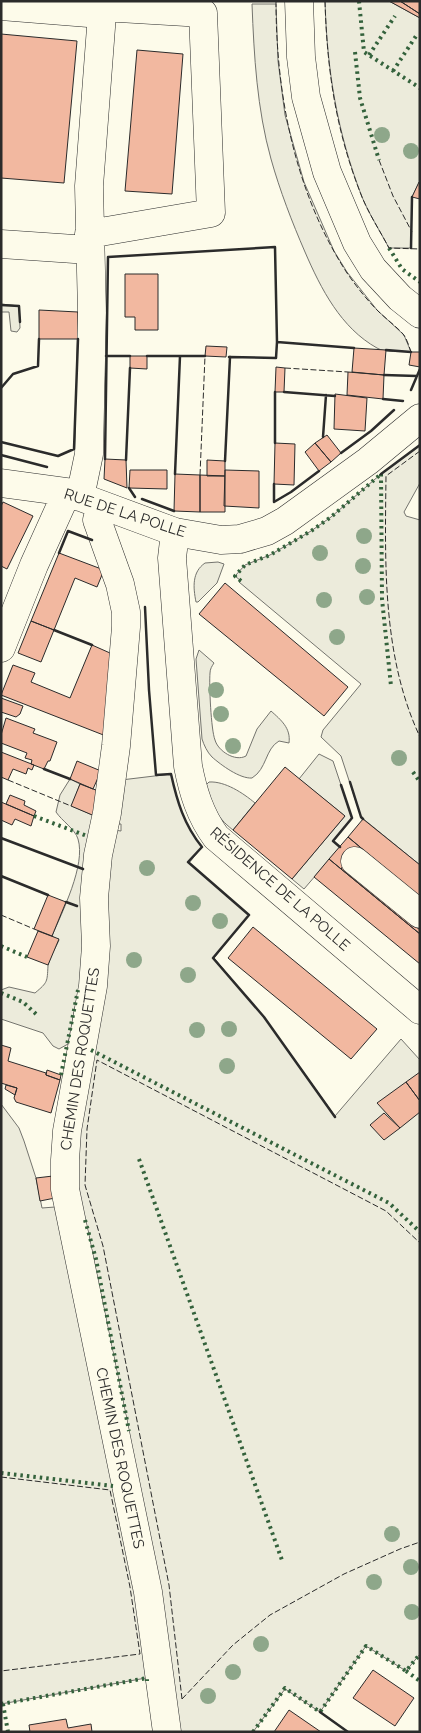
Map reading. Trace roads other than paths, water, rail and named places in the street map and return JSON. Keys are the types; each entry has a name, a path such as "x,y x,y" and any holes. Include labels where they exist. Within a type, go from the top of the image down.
{"street":[{"path":"299,1 300,57 306,97 327,172 357,244 373,269 400,298 420,314"},
{"path":"1,6 102,7 203,13 211,213 89,242 1,244"},
{"path":"1,648 34,566 83,498 89,454 92,312 89,186 102,7"},
{"name":"RUE DE LA POLLE","path":"1,483 83,498 175,532 231,540 250,537 285,521 343,480 420,418"},
{"name":"CHEMIN DES ROQUETTES","path":"83,498 97,520 120,584 125,606 126,627 116,746 107,813 98,855 94,898 96,946 93,986 67,1131 64,1160 65,1189 148,1592 167,1732"},
{"name":"RÉSIDENCE DE LA POLLE","path":"175,532 172,558 188,766 193,792 206,823 216,837 420,1010"},
{"path":"355,861 420,914"}]}
